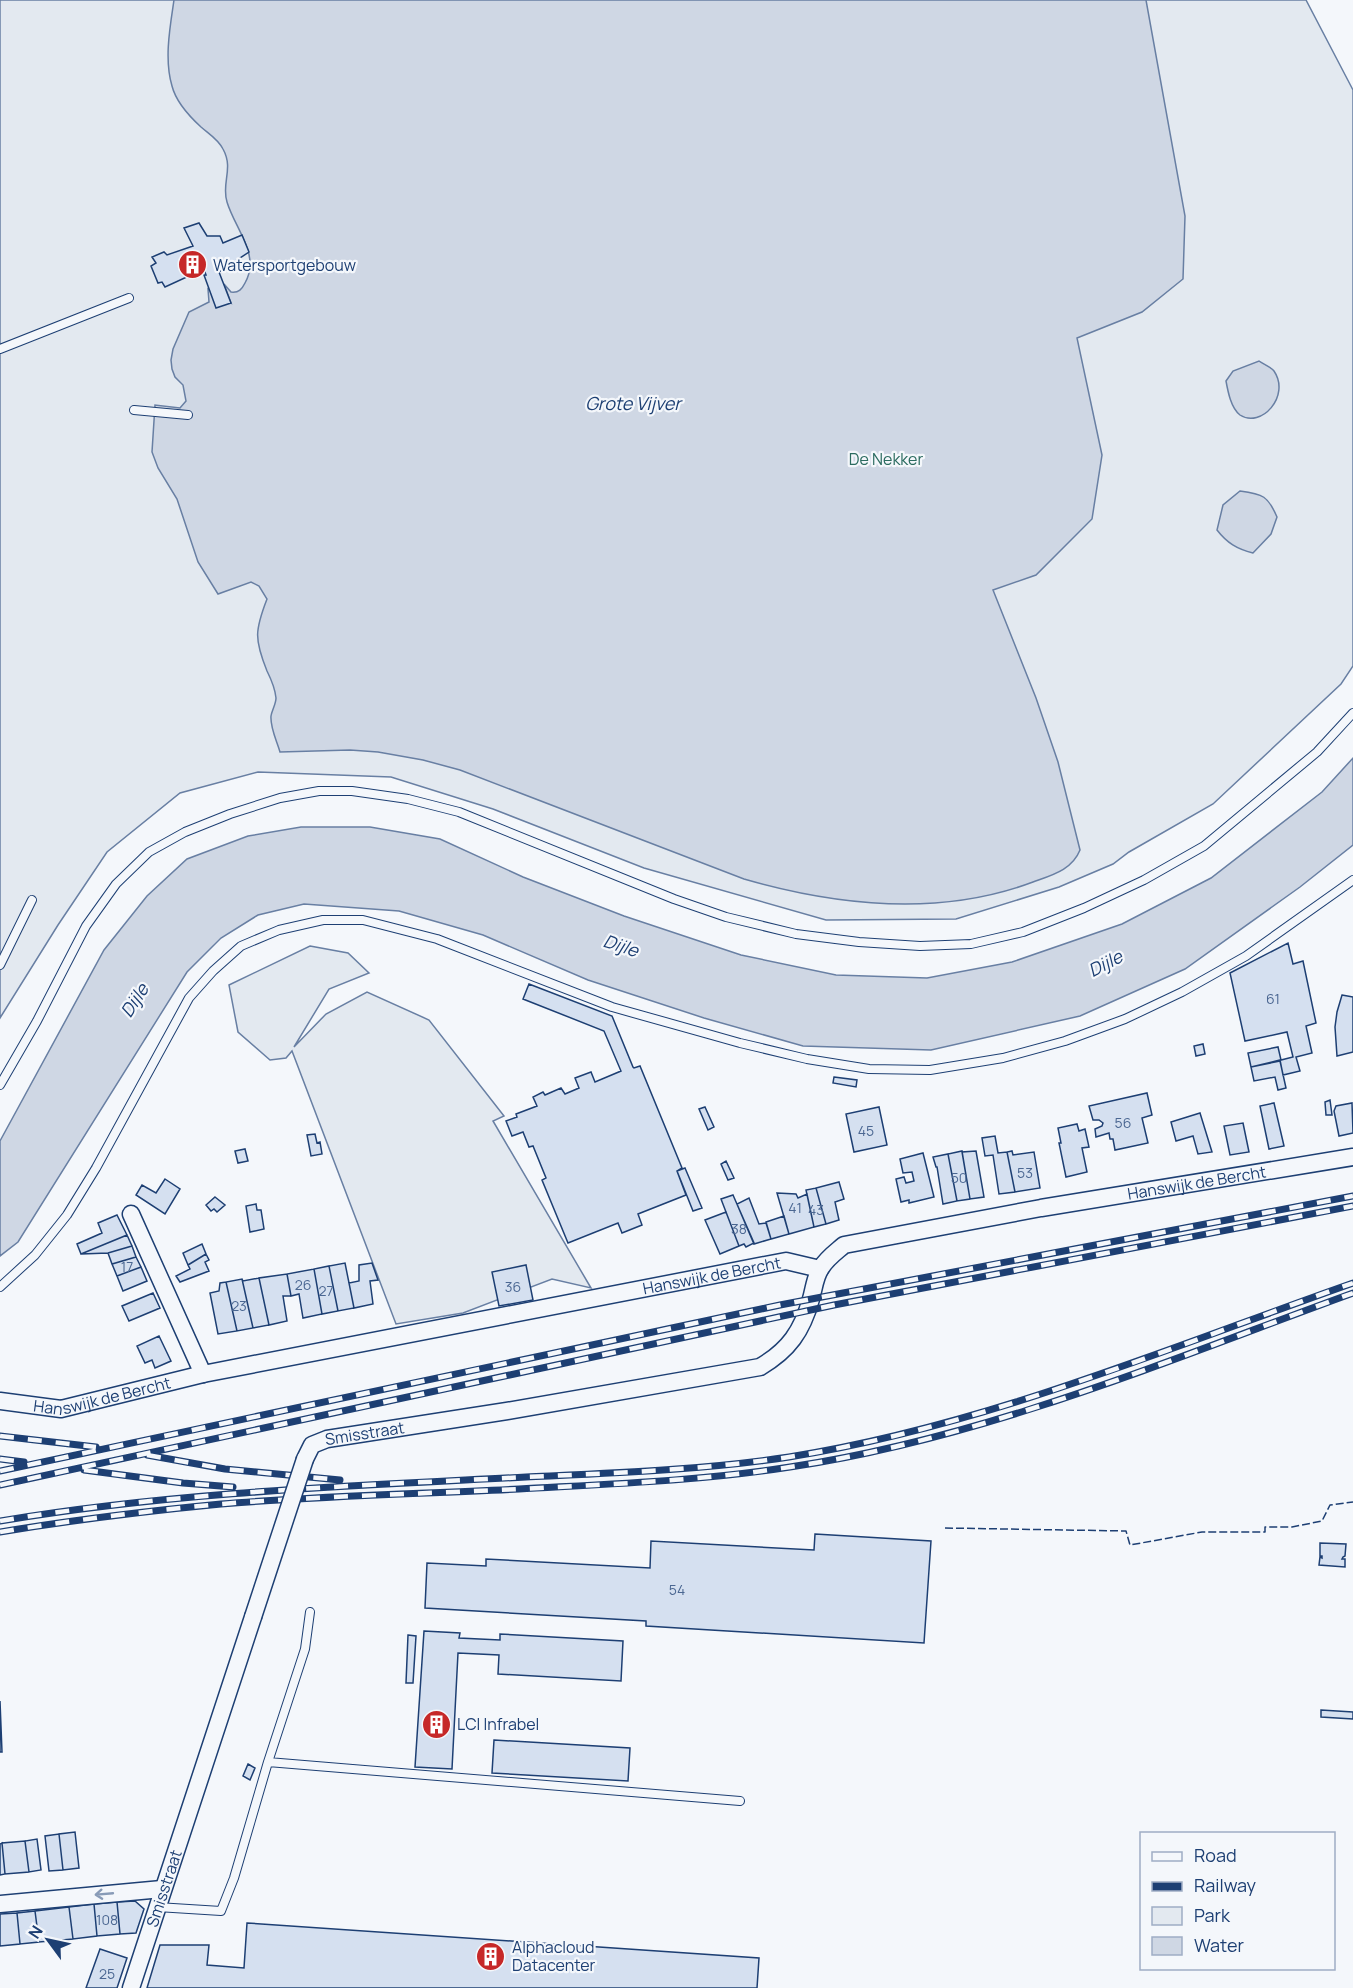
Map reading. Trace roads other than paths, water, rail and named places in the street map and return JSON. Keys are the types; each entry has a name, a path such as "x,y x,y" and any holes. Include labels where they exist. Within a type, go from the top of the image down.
{"street":[{"name":"Hanswijk de Bercht","path":"0,1401 61,1409 204,1374 786,1261 820,1269 830,1256 844,1245 1041,1208 1353,1157"},
{"path":"131,1214 204,1374"},
{"name":"Smisstraat","path":"131,1988 305,1459 312,1445 327,1439 760,1367 776,1358 791,1344 802,1324 820,1269"},
{"path":"0,1904 162,1889"}],"lane":[{"path":"0,349 129,298"},
{"path":"134,410 188,415"},
{"path":"0,1086 37,1022 86,926 116,884 149,852 185,832 280,798 319,791 352,791 408,799 459,812 674,899 726,916 796,934 859,942 920,946 971,944 1023,932 1084,908 1144,880 1204,846 1317,752 1353,713"},
{"path":"0,1287 35,1255 67,1215 96,1168 189,998 213,971 241,946 279,930 323,920 363,920 437,939 612,1007 740,1042 807,1059 868,1070 930,1070 1003,1058 1065,1041 1125,1019 1182,992 1246,956 1353,880"},
{"path":"0,965 32,900"},
{"path":"157,1907 221,1911 234,1878 304,1649 310,1612"},
{"path":"268,1762 740,1801"}],"water":[{"name":"Grote Vijver","path":"174,0 1146,0 1185,216 1183,279 1142,312 1077,338 1102,455 1092,519 1036,575 993,590 1036,698 1058,762 1080,850 1072,862 1061,871 1033,882 998,893 962,900 925,904 889,904 816,896 744,879 460,770 423,760 378,752 350,750 280,752 271,721 276,700 273,684 258,642 258,627 267,599 259,586 251,582 218,594 198,562 177,499 158,468 152,452 155,405 180,408 186,401 183,385 175,377 171,360 173,349 189,312 209,302 208,289 231,303 224,284 231,292 240,290 249,273 250,262 245,242 227,202 225,189 228,170 223,149 216,139 196,123 177,98 172,86 168,54"},
{"path":"1259,361 1274,371 1279,390 1271,408 1257,418 1248,418 1240,415 1234,408 1226,381 1233,371"},
{"path":"1240,491 1264,497 1277,517 1271,534 1253,553 1233,545 1217,530 1223,505"},
{"name":"Dijle","path":"1353,758 1353,845 1300,887 1185,969 1080,1016 931,1050 803,1046 704,1018 588,980 483,935 399,911 304,904 258,915 221,938 187,972 18,1242 0,1256 0,1141 104,950 147,896 187,859 248,836 301,827 370,827 440,839 523,877 624,916 741,955 836,975 927,978 1012,962 1122,924 1211,878 1322,792"}],"railway":[{"path":"0,1471 780,1305 1353,1196"},
{"path":"0,1485 834,1305 1353,1206"},
{"path":"0,1521 65,1511 196,1497 328,1487 658,1470 789,1457 934,1426 1005,1405 1075,1383 1353,1283"},
{"path":"0,1532 110,1516 221,1504 655,1481 722,1476 790,1467 863,1454 1005,1417 1145,1370 1353,1293"},
{"path":"0,1436 96,1447"},
{"path":"147,1455 225,1469 340,1480"},
{"path":"0,1459 24,1462"},
{"path":"84,1470 233,1487"}],"place":[{"name":"Watersportgebouw","path":"192,265"},
{"name":"LCI Infrabel","path":"436,1724"},
{"name":"Alphacloud Datacenter","path":"491,1956"}],"park label":[{"name":"De Nekker","path":"886,459"}]}
